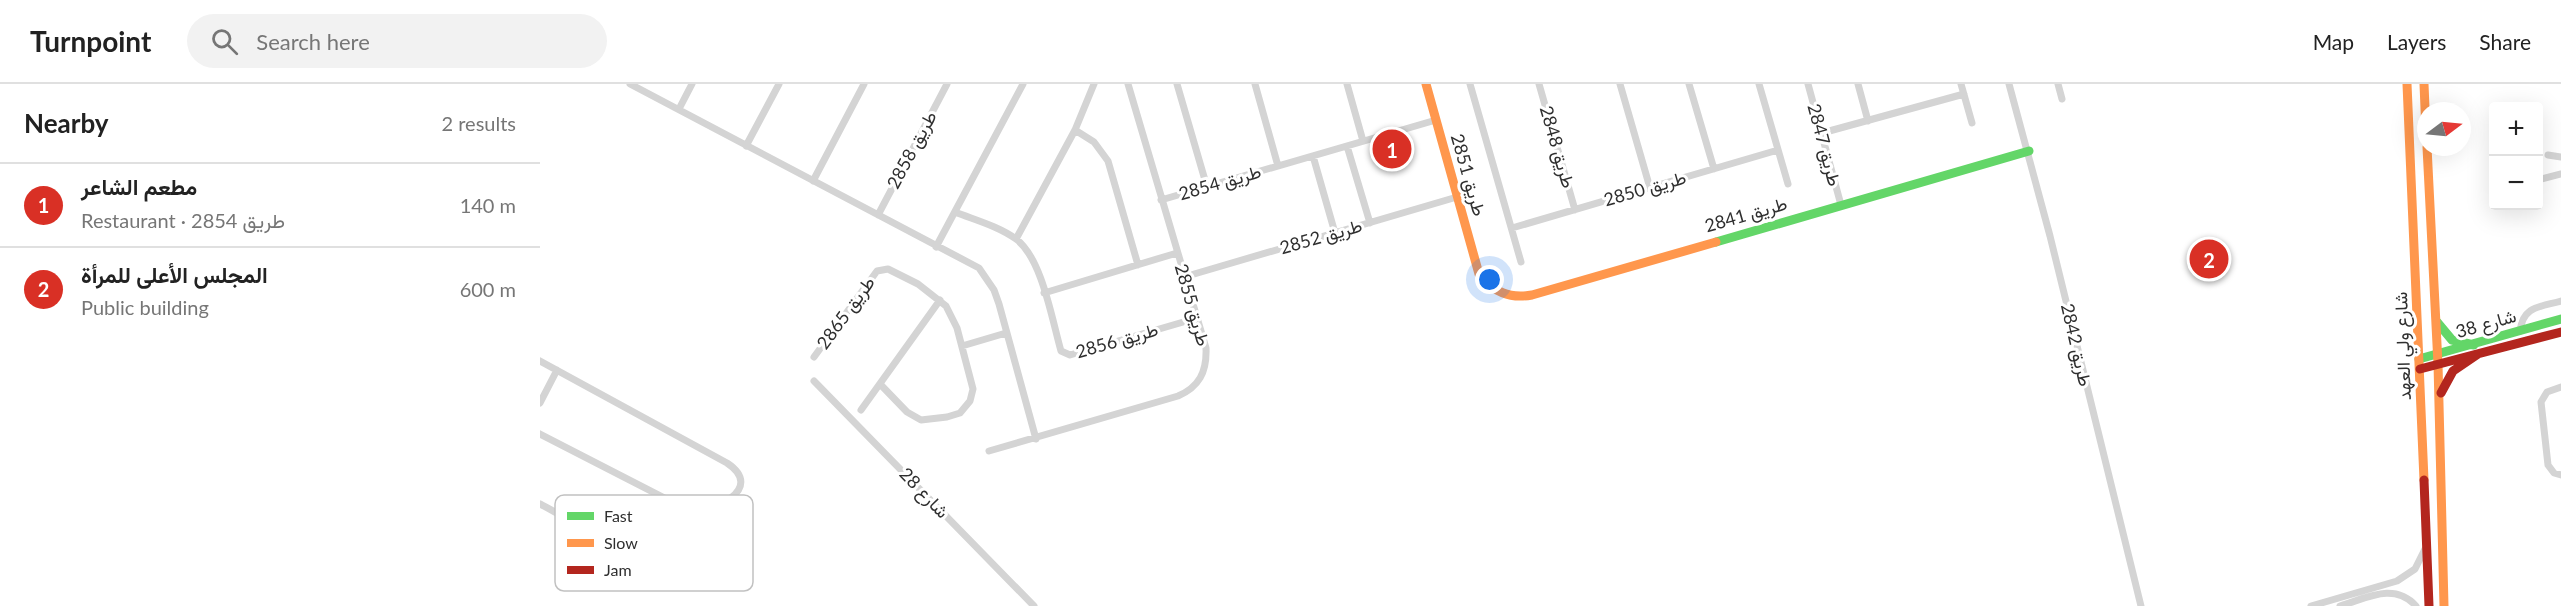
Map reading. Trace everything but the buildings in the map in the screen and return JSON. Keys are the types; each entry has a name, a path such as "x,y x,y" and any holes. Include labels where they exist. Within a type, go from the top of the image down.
{"main road":[{"name":"طريق 2851","path":"1426,84 1479,274"},
{"name":"شارع ولي العهد","path":"2407,84 2429,606"},
{"path":"2424,84 2425,102"},
{"name":"طريق 2841","path":"1479,274 1496,292 1520,298 2029,151"},
{"name":"شارع ولي العهد","path":"2427,156 2436,318 2445,606"},
{"path":"2436,318 2441,330 2450,339 2476,350 2453,371 2445,382 2439,399"},
{"name":"شارع 38","path":"2476,350 2520,331 2561,319"},
{"name":"شارع 38","path":"2419,364 2561,332"}],"street":[{"path":"630,84 979,268 994,290 1036,439"},
{"path":"679,109 692,84"},
{"path":"746,146 779,84"},
{"path":"813,181 864,84"},
{"name":"طريق 2858","path":"878,215 947,84"},
{"path":"936,247 1023,84"},
{"path":"1016,239 1075,130 1094,84"},
{"name":"طريق 2855","path":"989,451 1036,439 1191,391 1204,372 1206,348 1128,84"},
{"path":"1177,84 1207,187"},
{"name":"طريق 2854","path":"1255,84 1278,166"},
{"path":"1347,84 1363,141"},
{"path":"1470,84 1521,262"},
{"name":"طريق 2848","path":"1539,84 1575,210"},
{"path":"1620,84 1650,188"},
{"path":"1689,84 1714,170"},
{"path":"1759,84 1788,184"},
{"name":"طريق 2847","path":"1808,84 1841,205"},
{"path":"1858,84 1868,121"},
{"path":"1961,84 1972,123"},
{"name":"طريق 2842","path":"2009,84 2029,151 2141,606"},
{"path":"2058,84 2062,99"},
{"path":"1822,133 1964,94"},
{"name":"طريق 2854","path":"1161,200 1436,120"},
{"path":"1075,130 1094,142 1108,161 1138,265"},
{"path":"1347,146 1370,223"},
{"name":"طريق 2850","path":"1512,228 1778,150"},
{"path":"2548,155 2561,157"},
{"path":"1313,156 1335,233"},
{"path":"2543,179 2561,174"},
{"name":"طريق 2852","path":"1184,278 1457,197"},
{"name":"طريق 2856","path":"955,212 1016,239 1035,265 1061,351 1065,354 1077,353 1197,318"},
{"path":"1044,293 1177,253"},
{"name":"طريق 2865","path":"814,357 877,270 888,269 918,284 940,300 954,321 973,389 970,401 960,413 921,420 907,412 879,384"},
{"path":"861,410 940,300"},
{"path":"2520,331 2522,320 2527,312 2561,301"},
{"path":"962,346 1006,333"},
{"path":"540,361 734,467 740,483 735,495"},
{"path":"540,404 557,370"},
{"name":"شارع 28","path":"814,381 1034,606"},
{"path":"2561,387 2547,392 2541,402 2548,465 2554,473 2561,475"},
{"path":"540,434 659,495"},
{"path":"540,504 555,512"},
{"path":"2312,606 2404,577 2419,564 2427,537"},
{"path":"2340,606 2392,592 2405,595 2416,606"}],"traffic: fast":[{"path":"1716,242 2029,151"},
{"path":"2419,359 2561,319"},
{"path":"2437,322 2452,340 2474,345"}],"traffic: slow":[{"path":"1426,84 1479,274 1496,290 1516,296 1532,295 1716,242"},
{"path":"2407,84 2424,480"},
{"path":"2424,84 2425,102"},
{"path":"2427,156 2438,364 2444,606"}],"traffic: jam":[{"path":"2420,369 2561,332"},
{"path":"2441,393 2453,371 2478,354"},
{"path":"2424,480 2429,606"}],"place":[{"name":"مطعم الشاعر","path":"1392,149"},
{"name":"المجلس الأعلى للمرأة","path":"2209,259"}]}
